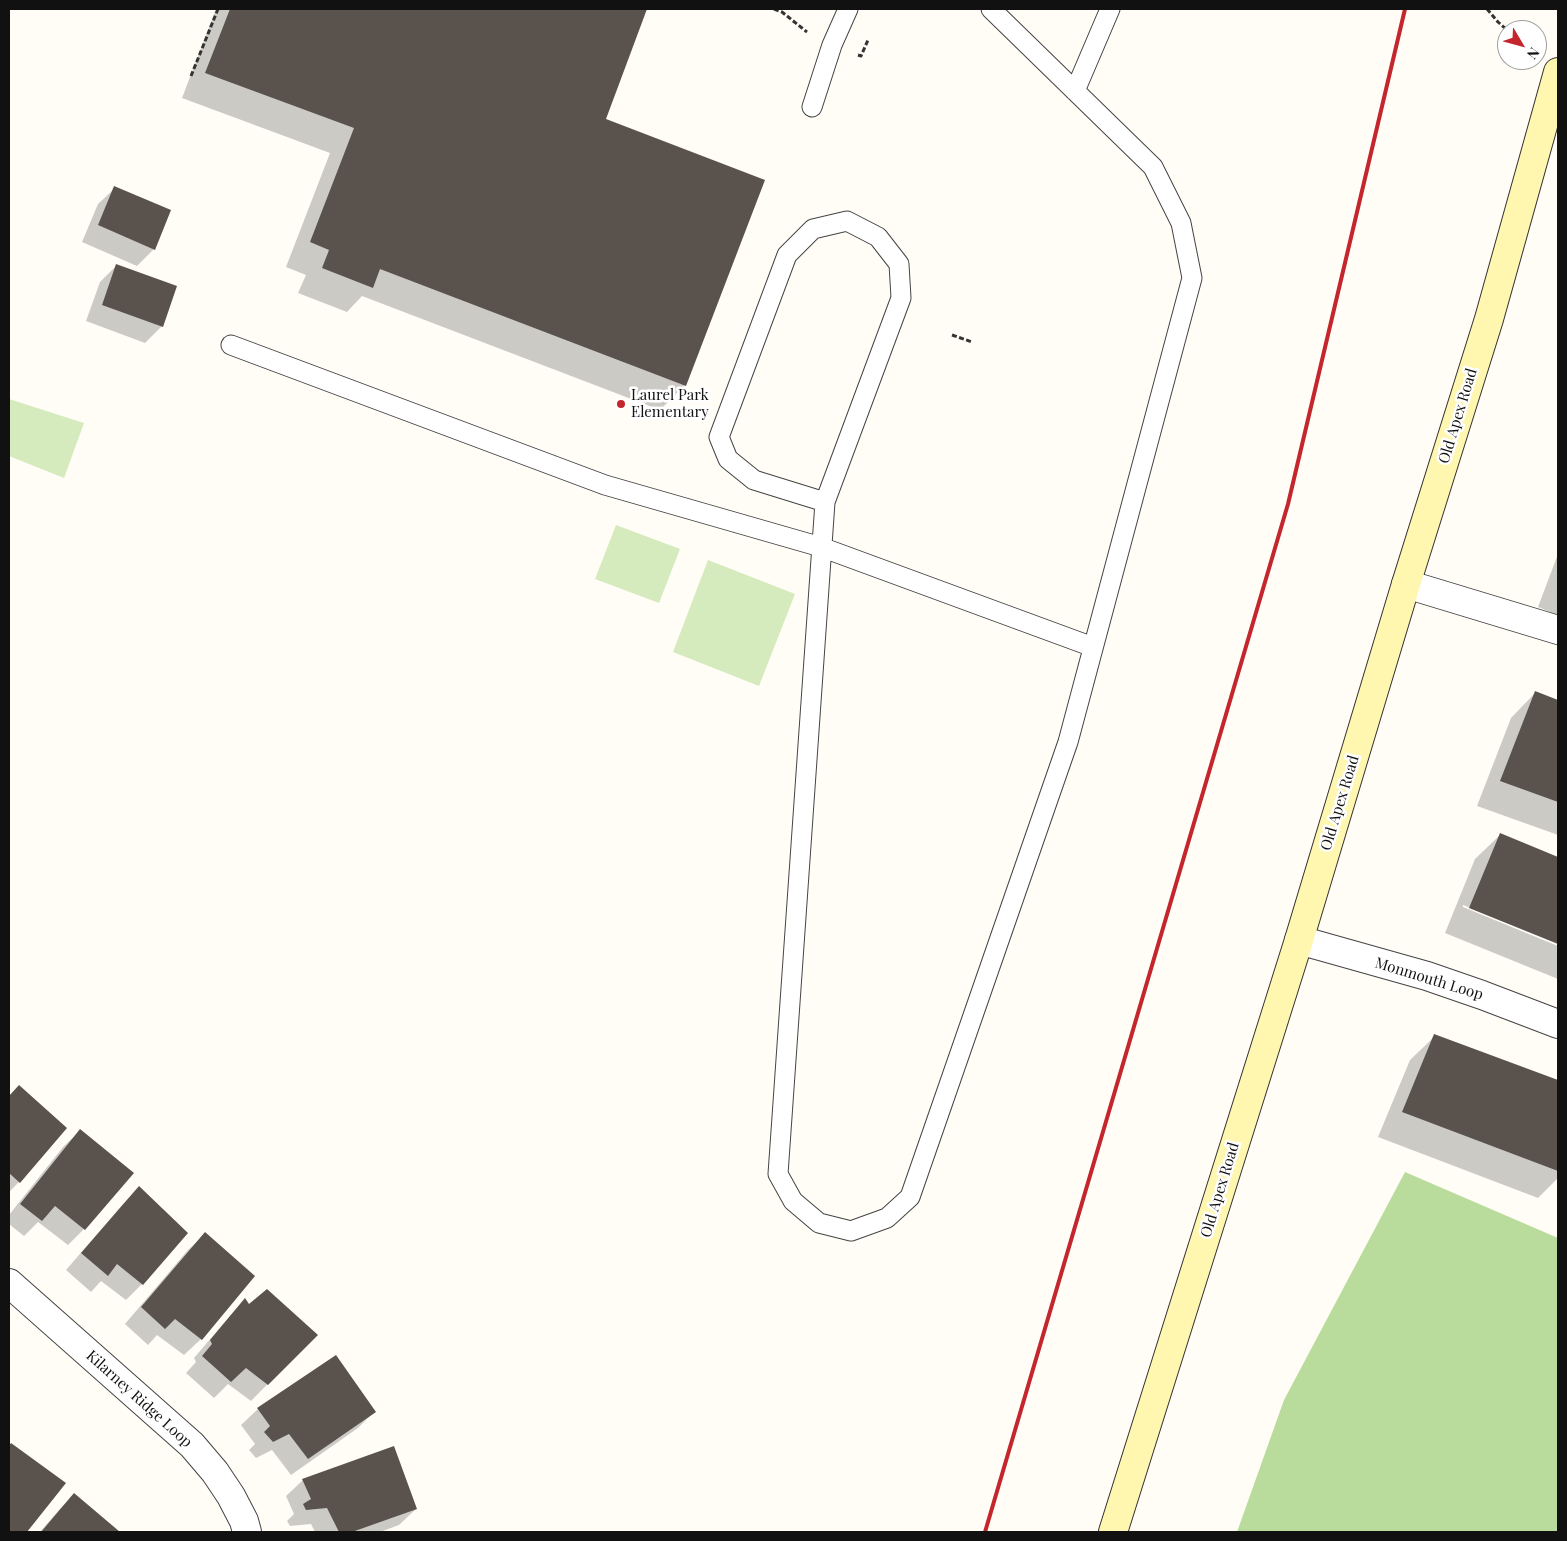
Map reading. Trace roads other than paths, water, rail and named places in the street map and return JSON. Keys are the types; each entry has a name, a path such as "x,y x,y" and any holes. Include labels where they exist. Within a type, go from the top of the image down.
{"main road":[{"name":"Old Apex Road","path":"1113,1532 1299,940 1406,584 1489,319 1558,72"}],"street":[{"path":"1406,584 1558,630"},
{"name":"Monmouth Loop","path":"1299,940 1427,976 1558,1024"},
{"name":"Kilarney Ridge Loop","path":"9,1283 192,1445 215,1472 231,1496 244,1521 247,1532"}],"lane":[{"path":"812,107 845,9"},
{"path":"825,502 754,480 728,459 719,437 787,255 813,229 847,221 878,237 899,264 901,298 825,502 778,1174 793,1202 819,1223 851,1231 887,1218 910,1197 1068,742 1192,278 1181,223 1153,167 991,9"},
{"path":"1075,91 1110,9"},
{"path":"231,345 605,485 821,547 1093,647"}],"railway":[{"path":"985,1532 1288,504 1405,9"}],"place":[{"name":"Laurel Park Elementary","path":"621,404"}]}
